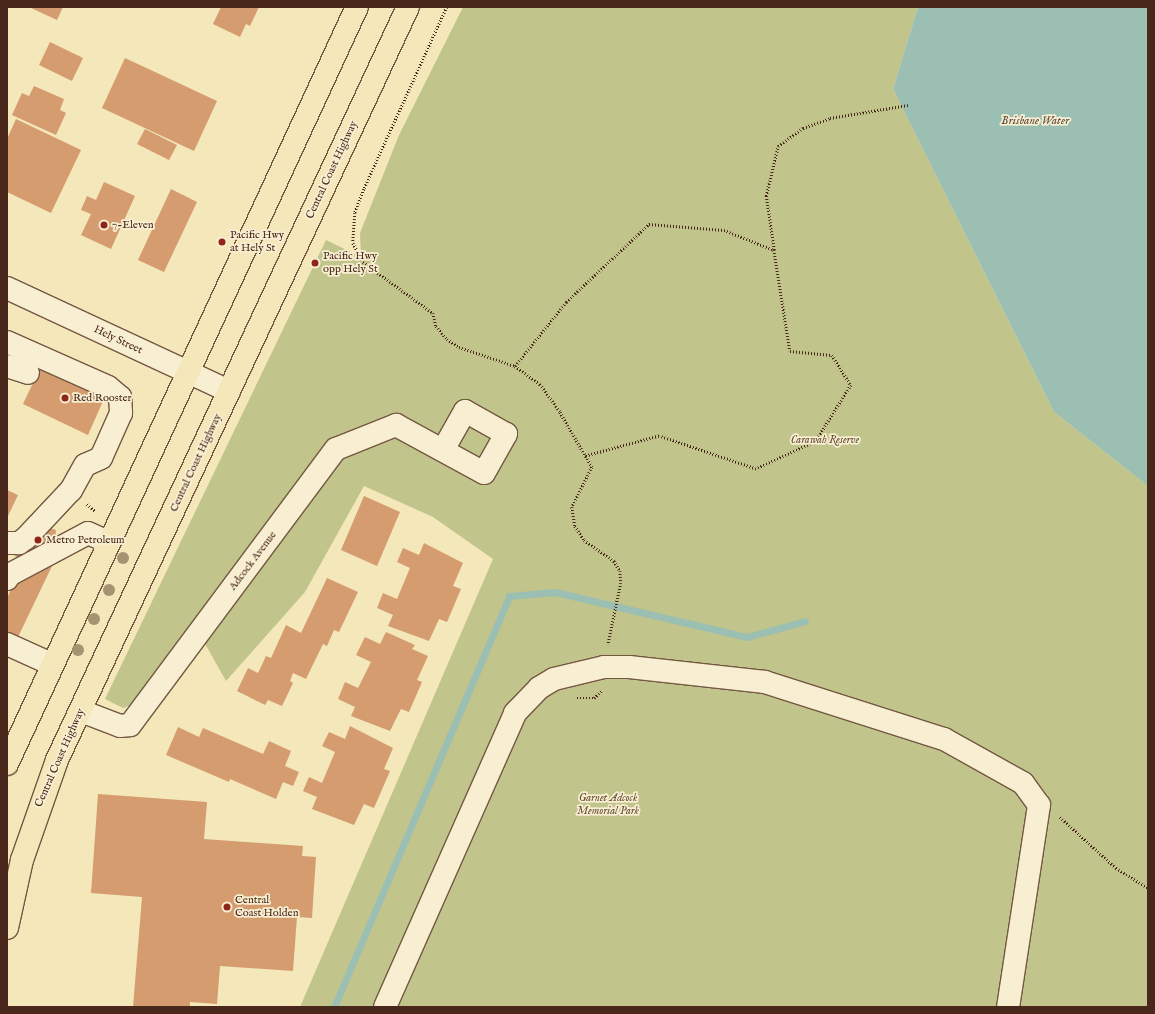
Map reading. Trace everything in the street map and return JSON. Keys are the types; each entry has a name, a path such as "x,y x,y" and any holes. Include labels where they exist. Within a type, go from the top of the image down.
{"highway":[{"path":"7,764 51,664 357,7"},
{"name":"Central Coast Highway","path":"7,928 35,816 81,711 408,7"}],"street":[{"name":"Hely Street","path":"7,288 229,392"},
{"path":"7,342 108,387 120,397 121,413 101,458 85,465 71,490 26,538 19,543 7,543"},
{"path":"7,366 28,373"},
{"name":"Adcock Avenue","path":"81,711 120,726 130,725 336,449 396,425 443,450"},
{"path":"7,579 9,575 88,533 108,542"},
{"path":"7,644 51,664"},
{"path":"385,1007 515,713 539,688 568,674 604,667 629,667 765,682 944,740 1023,783 1039,805 1008,1007"}],"path":[{"path":"448,7 364,189 355,213 353,243 363,262 433,313 436,326 447,339 459,347 515,366 540,384 592,467 572,507 575,526 584,540 614,560 620,571 620,583 612,628"},
{"path":"586,456 659,436 756,469 816,442 851,385 832,355 790,351 766,196 778,146 804,128 830,118 908,104"},
{"path":"515,366 566,302 649,224 724,230 774,250"},
{"path":"1039,805 1069,822 1116,868 1148,888"}],"green space":[{"path":"463,7 918,7 893,89 1054,412 1148,486 1148,1007 300,1007 493,559 433,517 364,486 305,592 226,681 195,626 141,701 123,708 105,699 326,240 361,257 360,233 399,135"}],"water":[{"name":"Brisbane Water","path":"918,7 1148,7 1148,486 1054,412 893,89"}],"building":[{"path":"29,7 63,7 57,20"},
{"path":"221,7 259,7 250,26 246,24 240,37 213,24"},
{"path":"50,42 83,58 72,81 39,65"},
{"path":"125,58 217,101 194,151 102,108"},
{"path":"34,86 64,99 60,110 66,113 56,135 12,115 22,93 29,96"},
{"path":"16,119 81,150 51,213 7,192 7,139"},
{"path":"145,129 177,145 169,160 137,144"},
{"name":"7-Eleven","path":"104,182 135,196 111,249 81,235 91,214 81,210 87,196 96,200"},
{"path":"171,189 197,202 164,272 138,260"},
{"name":"Red Rooster","path":"43,362 107,392 88,435 23,404"},
{"path":"7,490 18,495 7,518"},
{"path":"364,496 400,512 377,566 341,550"},
{"path":"62,507 66,513 49,528 56,530 53,564 18,637 7,632 7,598 30,550 19,558 11,554"},
{"path":"424,543 463,563 453,586 461,589 447,622 439,619 429,641 388,626 393,615 377,608 383,593 397,599 410,568 397,562 403,548 419,555"},
{"path":"327,578 358,592 339,632 334,630 327,646 323,644 306,679 293,673 290,681 293,683 282,706 268,700 265,705 237,691 248,668 258,673 266,656 271,658 286,625 301,633"},
{"path":"386,632 415,645 412,649 428,656 417,680 422,682 409,712 401,709 390,731 351,716 355,707 338,699 345,682 358,688 371,662 356,655 365,637 380,644"},
{"path":"350,726 393,748 384,769 390,771 374,808 364,804 354,825 312,809 317,797 303,791 309,777 322,783 335,752 322,746 329,732 345,739"},
{"path":"178,727 199,737 203,728 263,754 269,741 291,751 285,766 299,772 293,786 283,782 276,799 230,779 229,782 166,755"},
{"name":"Central Coast Holden","path":"98,794 207,802 204,839 303,846 302,856 316,857 312,918 297,917 293,971 220,966 217,1004 190,1002 190,1007 133,1007 142,897 91,893"}],"waterway":[{"path":"334,1007 509,596 555,592 747,637 805,621"}],"place":[{"name":"7-Eleven","path":"104,225"},
{"name":"Pacific Hwy at Hely St","path":"222,242"},
{"name":"Pacific Hwy opp Hely St","path":"315,263"},
{"name":"Red Rooster","path":"65,398"},
{"name":"Metro Petroleum","path":"38,540"},
{"name":"Central Coast Holden","path":"227,907"}],"park label":[{"name":"Carawah Reserve","path":"825,440"},
{"name":"Garnet Adcock Memorial Park","path":"608,805"}]}
